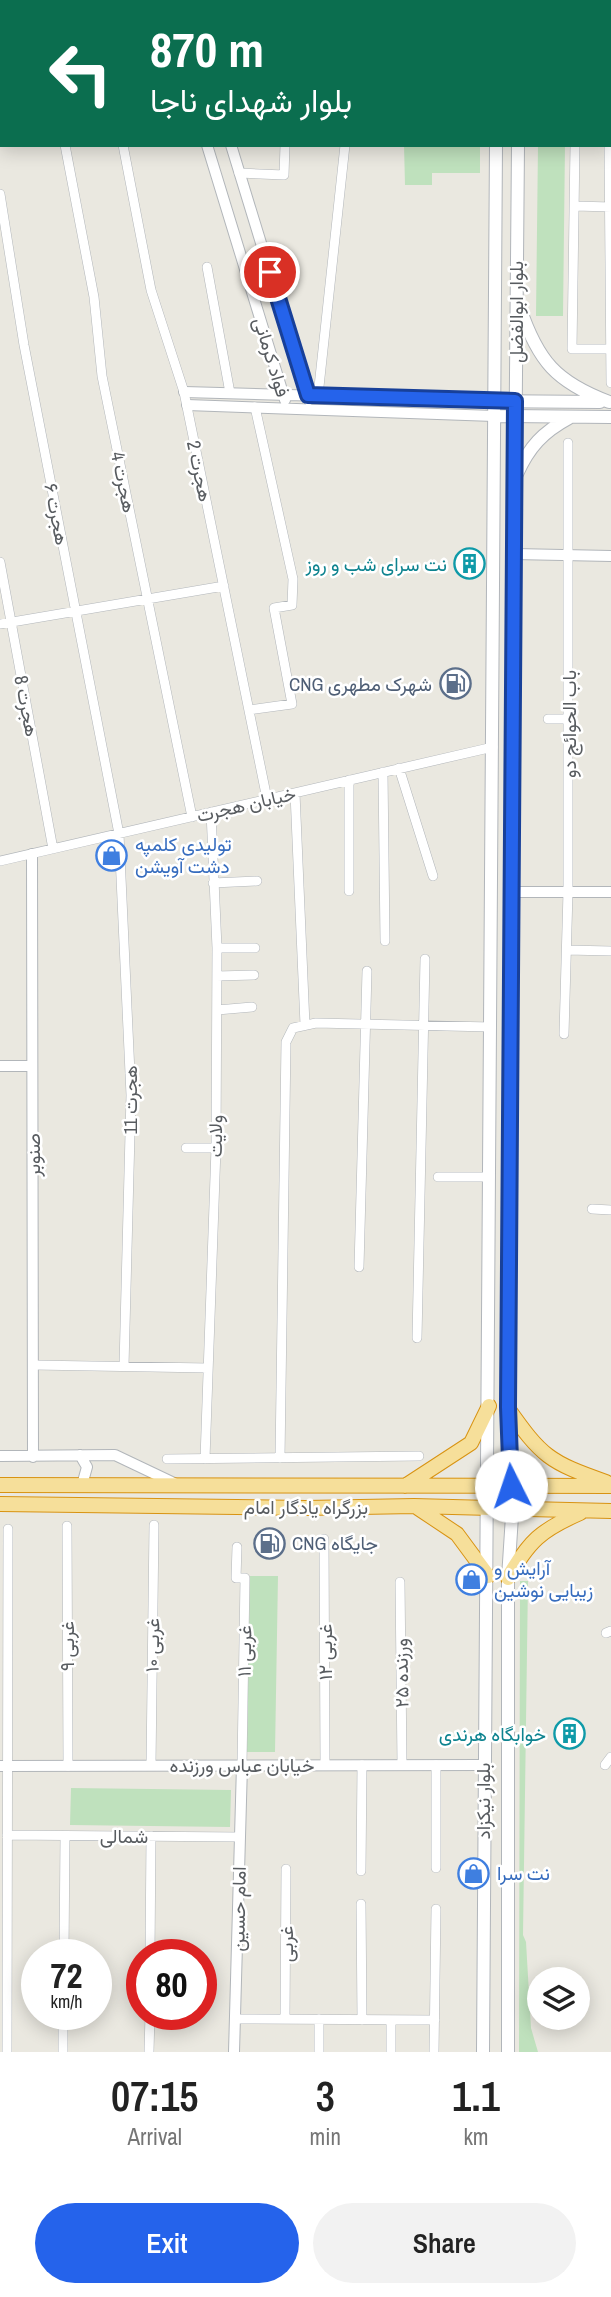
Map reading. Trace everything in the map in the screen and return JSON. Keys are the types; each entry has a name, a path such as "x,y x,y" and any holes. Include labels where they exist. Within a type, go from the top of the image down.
{"highway":[{"path":"405,1486 471,1443 489,1406"},
{"path":"508,1407 528,1437 548,1457 560,1466 611,1485"},
{"name":"بزرگراه یادگار امام","path":"0,1485 611,1485"},
{"name":"بزرگراه یادگار امام","path":"0,1504 306,1508 414,1506 611,1511"},
{"path":"414,1506 457,1534 488,1576"},
{"path":"508,1578 524,1550 546,1528 586,1511"}],"main road":[{"name":"بلوار ابوالفضل","path":"488,1509 496,147"},
{"name":"بلوار ابوالفضل","path":"512,1510 508,1407 509,1146 518,147"},
{"path":"516,297 530,340 544,361 564,382 610,402"},
{"path":"494,401 610,402"},
{"path":"494,416 611,417"},
{"path":"515,481 527,450 548,429 572,416"},
{"path":"490,1145 509,1146"},
{"name":"بلوار نیکزاد","path":"482,2052 483,1765 488,1509"},
{"name":"بلوار نیکزاد","path":"508,2052 508,1578 512,1510"},
{"path":"483,1765 508,1765"}],"street":[{"name":"هجرت 4","path":"65,147 94,297 102,376 192,817"},
{"name":"هجرت 2","path":"123,147 151,290 187,405 267,799"},
{"name":"فواد کرمانی","path":"208,147 287,408"},
{"name":"فواد کرمانی","path":"231,147 313,396 312,409"},
{"path":"239,173 284,175 285,147"},
{"path":"313,396 345,147"},
{"path":"575,147 572,349 609,349"},
{"path":"609,147 610,383"},
{"name":"هجرت ۶","path":"0,194 24,345 119,834"},
{"path":"575,206 610,207"},
{"path":"207,267 230,393"},
{"path":"184,392 494,401"},
{"path":"187,405 494,416"},
{"path":"249,710 292,704 274,608 292,605 293,579 255,407"},
{"name":"باب الحوائج دو","path":"564,1034 568,892 568,443"},
{"path":"514,554 611,556"},
{"name":"هجرت 8","path":"0,562 53,849"},
{"path":"0,624 224,586"},
{"path":"548,719 569,719"},
{"name":"خیابان هجرت","path":"0,861 493,747"},
{"path":"399,768 433,876"},
{"path":"383,772 385,941"},
{"path":"349,780 349,891"},
{"path":"295,793 305,1025"},
{"name":"ولایت","path":"205,1459 216,1148 217,948 211,812"},
{"name":"هجرت 11","path":"119,834 131,1095 124,1366"},
{"name":"صنوبر","path":"32,854 33,1457"},
{"path":"213,883 257,881"},
{"path":"512,892 611,892"},
{"path":"217,948 255,948"},
{"path":"567,950 611,951"},
{"path":"417,1338 425,959"},
{"path":"359,1268 367,971"},
{"path":"217,976 254,975"},
{"path":"217,1010 252,1007"},
{"path":"280,1458 286,1042 293,1028 305,1025 491,1027"},
{"path":"0,1066 32,1066"},
{"path":"186,1148 216,1148"},
{"path":"438,1177 490,1177"},
{"path":"592,1209 611,1210"},
{"path":"34,1365 208,1367"},
{"path":"80,1455 87,1467 82,1485"},
{"path":"0,1456 115,1455 179,1485"},
{"path":"167,1459 419,1456"},
{"name":"غربی ۹","path":"67,1525 68,1766"},
{"name":"غربی ۱۰","path":"151,1765 154,1525"},
{"path":"7,2052 8,1835 4,1766 8,1529"},
{"name":"غربی ۱۲","path":"324,1539 325,1765"},
{"name":"غربی ۱۱","path":"237,1547 236,1578 245,1578 242,1765"},
{"name":"ورزنده ۲۵","path":"400,1582 402,1765"},
{"name":"امام حسین","path":"234,2052 242,1765"},
{"path":"361,1871 362,1765"},
{"path":"436,1765 436,1868"},
{"name":"خیابان عباس ورزنده","path":"4,1766 483,1765"},
{"name":"شمالی","path":"8,1835 240,1837"},
{"path":"64,1939 65,1836"},
{"path":"150,1939 151,1836"},
{"name":"غربی","path":"285,2019 286,1869"},
{"path":"360,1904 362,2020"},
{"path":"433,2052 436,1909"},
{"path":"235,2019 435,2020"},
{"path":"319,2019 319,2052"},
{"path":"391,2020 391,2052"},
{"path":"63,2052 64,2030"},
{"path":"149,2052 150,2030"}],"green space":[{"path":"404,147 480,147 480,173 432,173 432,185 405,185"},
{"path":"538,147 565,147 563,316 536,316"},
{"path":"250,1576 278,1576 275,1752 247,1752"},
{"path":"520,1581 528,1581 523,1935 527,1967 527,2030 532,2030 538,2052 519,2052"},
{"path":"71,1788 231,1790 230,1827 70,1825"}],"place":[{"name":"نت سرای شب و روز","path":"470,564"},
{"name":"CNG شهرک مطهری","path":"455,684"},
{"name":"تولیدی کلمپه دشت آویشن","path":"112,855"},
{"name":"CNG جایگاه","path":"269,1543"},
{"name":"آرایش و زیبایی نوشین","path":"471,1579"},
{"name":"خوابگاه هرندی","path":"569,1734"},
{"name":"نت سرا","path":"474,1873"}],"route":[{"path":"270,272 308,395 515,401 508,1407 511,1486"}]}
